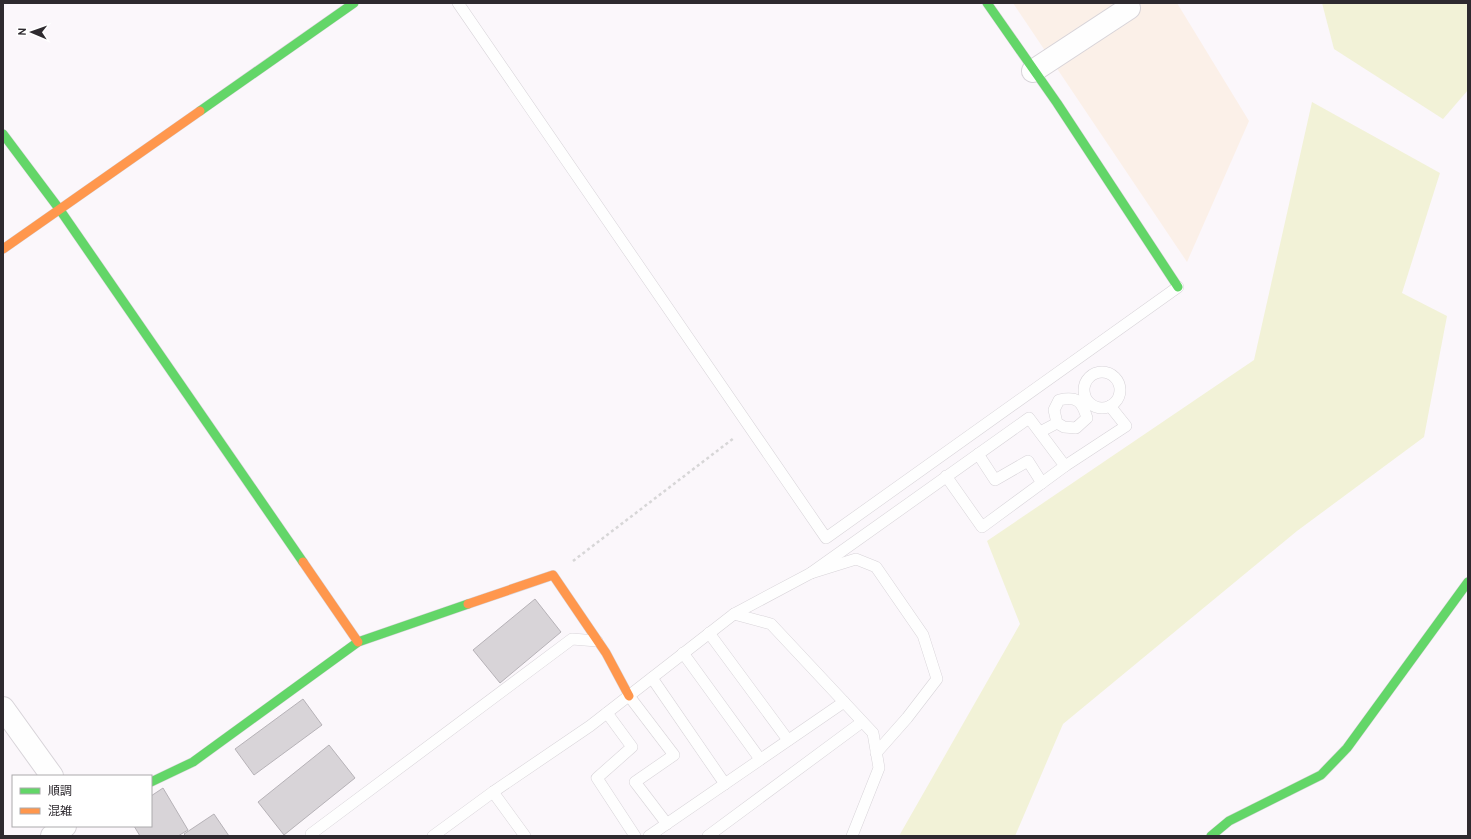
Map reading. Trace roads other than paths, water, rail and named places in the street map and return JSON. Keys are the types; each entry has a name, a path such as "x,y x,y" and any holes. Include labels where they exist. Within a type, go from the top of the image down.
{"street":[{"path":"3,249 354,3"},
{"path":"986,3 1057,104 1178,287"},
{"path":"1033,71 1129,8"},
{"path":"3,134 60,210 358,642"},
{"path":"152,782 193,762 358,642 553,575 597,641 629,696"},
{"path":"1211,836 1229,821 1321,775 1347,748 1468,582"},
{"path":"3,708 51,775"},
{"path":"52,836 64,827"}],"lane":[{"path":"458,3 826,538 1178,287"},
{"path":"1110,406 1097,407 1084,403 1078,400 1070,398 1059,400 1054,410 1057,423 1064,427 1076,428 1087,418 1084,403 1085,382 1094,373 1106,372 1115,377 1120,388 1118,398 1110,406"},
{"path":"946,476 982,527 1065,466 1126,426 1110,406"},
{"path":"433,836 493,792 608,713 734,614 811,573 1029,418 1065,466"},
{"path":"1040,432 1057,423"},
{"path":"978,454 995,480 1028,460 1042,483"},
{"path":"811,573 856,559 876,567 924,635 937,679 908,718 876,753"},
{"path":"734,614 771,624 873,734 879,768 852,836"},
{"path":"710,632 788,740"},
{"path":"310,836 317,829 572,639 597,641"},
{"path":"683,653 760,759"},
{"path":"652,678 725,784"},
{"path":"629,696 674,755 635,782 667,824"},
{"path":"649,836 844,702"},
{"path":"608,713 632,747 597,778 635,836"},
{"path":"708,836 862,722"},
{"path":"493,792 525,836"}]}
